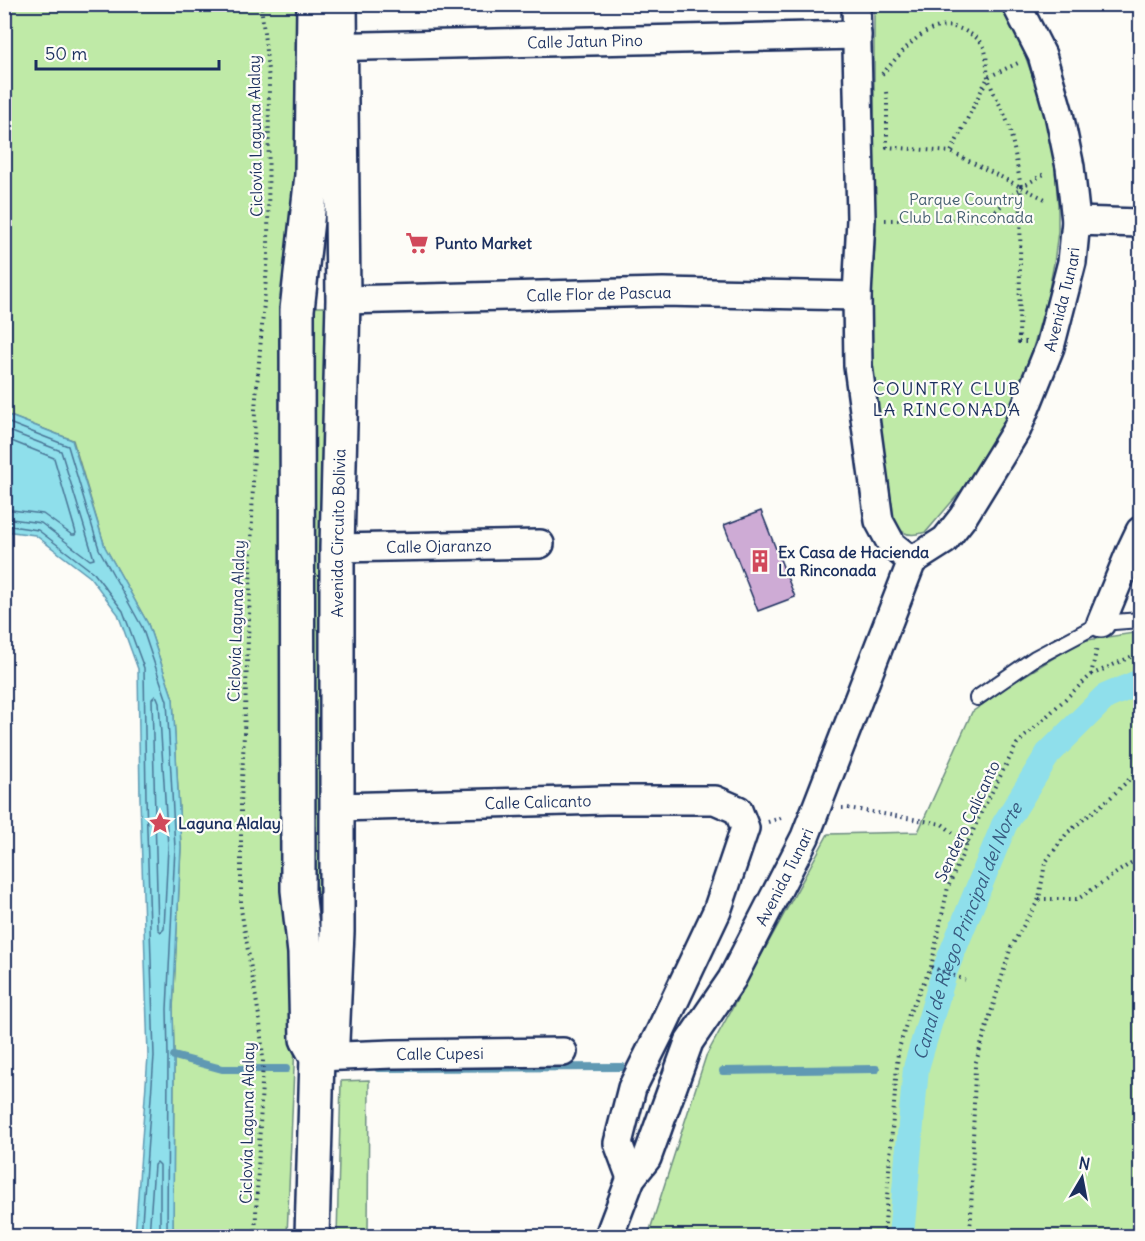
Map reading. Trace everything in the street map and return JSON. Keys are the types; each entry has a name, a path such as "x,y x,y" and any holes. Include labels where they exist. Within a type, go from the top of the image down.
{"main road":[{"name":"Avenida Circuito Bolivia","path":"314,4 327,47 343,300 337,548 337,932 332,1041 317,1057"},
{"name":"Avenida Circuito Bolivia","path":"312,1236 317,1057 308,1039 298,890 297,310 327,47 340,4"}],"street":[{"path":"856,4 861,219 857,296 858,366 879,521 892,545 912,561"},
{"name":"Avenida Tunari","path":"609,1236 631,1178 647,1158 689,1042 732,979 805,837 912,561 945,540 963,517 1017,429 1034,347 1072,262 1076,221 1070,167 1049,77 1035,40 1016,4"},
{"name":"Calle Jatun Pino","path":"327,47 857,35"},
{"path":"1076,221 1140,223"},
{"name":"Calle Flor de Pascua","path":"343,300 663,292 857,296"},
{"path":"1101,623 1140,531"},
{"name":"Calle Ojaranzo","path":"337,548 540,544"},
{"name":"Calle Calicanto","path":"337,807 606,800 715,800 741,819"},
{"path":"631,1178 618,1143 632,1088 717,911 741,819"},
{"name":"Calle Cupesi","path":"317,1057 562,1052"}],"lane":[{"path":"977,698 1035,658 1101,623 1140,620"}],"path":[{"name":"Ciclovía Laguna Alalay","path":"255,1236 263,1060 260,1022 241,909 241,816 255,408 268,255 269,80 261,4"},
{"path":"882,74 927,30 945,26 960,28 975,36 982,44 987,59 988,77 1008,122 1021,187 1019,342 1034,347"},
{"path":"951,152 988,77 1023,60"},
{"path":"882,65 887,99 887,147 951,152 1051,201 1051,192"},
{"path":"861,219 986,220 1021,187 1050,172 1050,182"},
{"name":"Sendero Calicanto","path":"884,1236 898,1052 909,1014 931,967 948,887 981,813 1017,744 1091,675 1140,655"},
{"path":"969,1236 975,1065 1011,947 1039,899 1045,863 1067,833 1110,798 1140,769"},
{"path":"741,819 816,809 848,808 942,824 967,844"},
{"path":"1039,899 1078,899 1140,859"},
{"path":"931,967 965,980"}],"green space":[{"path":"4,5 298,5 296,1019 287,1236 173,1236 173,1009 181,847 173,699 148,624 105,547 73,440 5,414"},
{"name":"Parque Country Club La Rinconada","path":"874,5 1004,5 1018,28 1043,106 1055,168 1058,231 1054,263 1048,295 1031,355 1012,409 980,466 926,532 919,534 907,534 898,529 890,512 868,346 876,230 874,218"},
{"path":"310,307 326,307 324,446 326,921 312,920"},
{"path":"1140,632 1140,1236 648,1236 706,1056 828,834 918,832 972,712 1011,684 1081,641"},
{"path":"369,1080 368,1236 337,1236 341,1081"}],"water":[{"name":"Laguna Alalay","path":"5,414 72,440 105,547 148,624 173,699 181,847 173,1009 173,1236 135,1236 148,1056 138,669 118,614 90,577 35,535 5,531"}],"building":[{"name":"Ex Casa de Hacienda La Rinconada","path":"761,511 795,597 758,611 724,525"}],"waterway":[{"name":"Canal de Riego Principal del Norte","path":"901,1236 916,1068 945,970 1004,825 1048,754 1105,697 1140,682"},
{"path":"174,1056 222,1069 286,1069"},
{"path":"378,1068 622,1067"},
{"path":"723,1071 876,1069"}],"place":[{"name":"Punto Market","path":"417,243"},
{"name":"Ex Casa de Hacienda La Rinconada","path":"760,561"},
{"name":"Laguna Alalay","path":"160,823"}],"district":[{"name":"COUNTRY CLUB LA RINCONADA","path":"947,398"}]}
